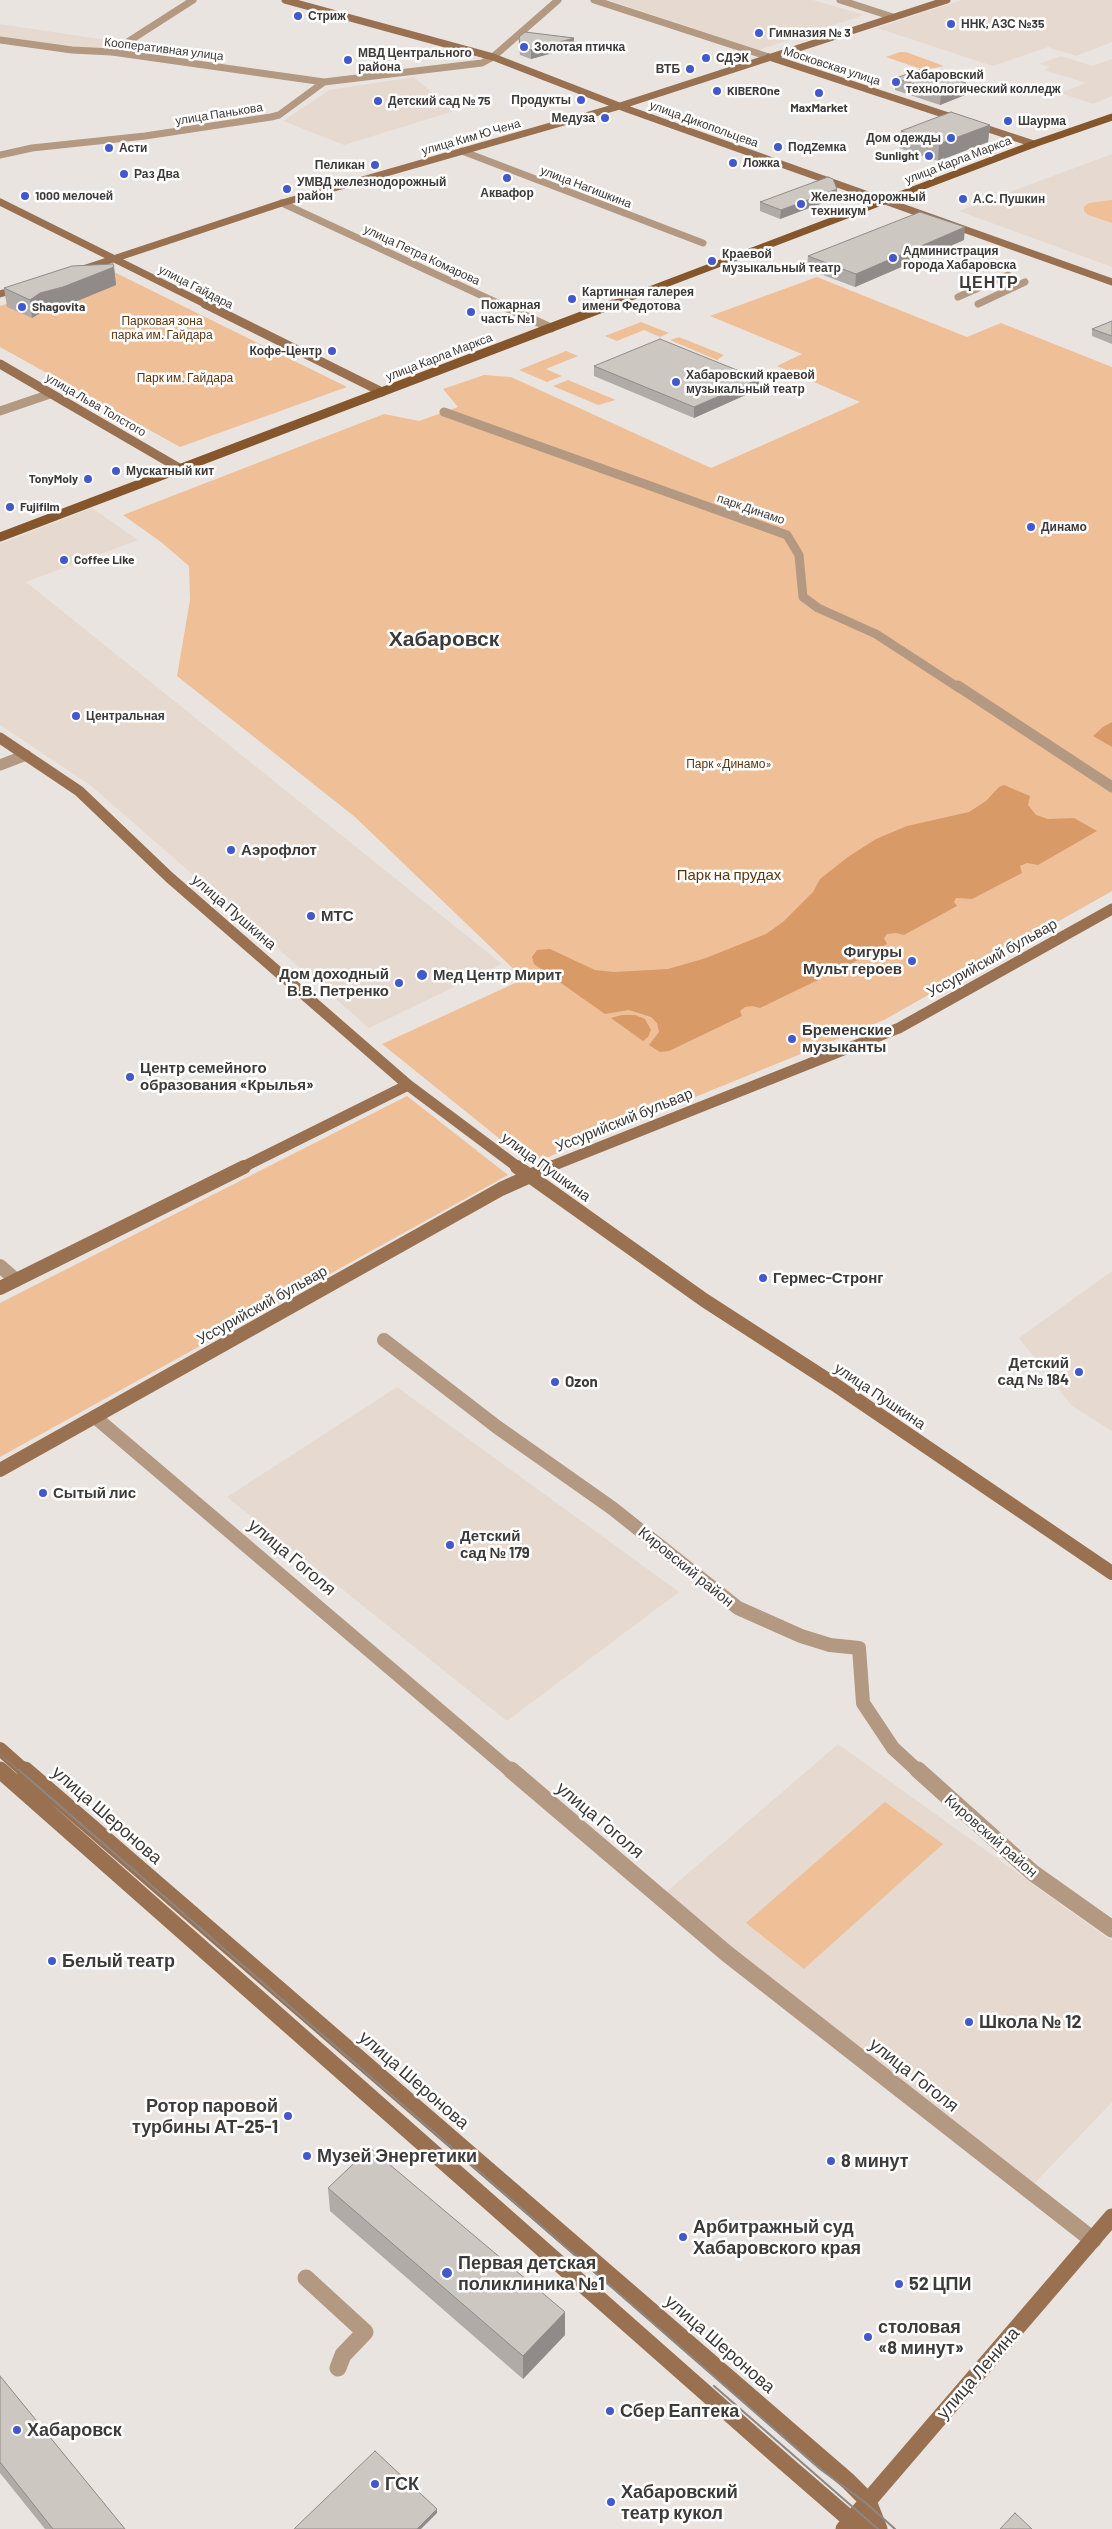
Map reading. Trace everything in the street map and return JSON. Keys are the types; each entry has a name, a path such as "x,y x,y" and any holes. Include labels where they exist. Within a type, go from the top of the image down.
{"main road":[{"name":"улица Карла Маркса","path":"0,537 1034,144 1112,117"}],"street":[{"path":"112,52 193,0"},
{"name":"улица Дикопольцева","path":"286,0 493,57 620,106 1112,282"},
{"name":"улица Панькова","path":"0,155 32,148 145,136 271,117 279,115 324,82 482,63 493,57 558,0"},
{"name":"Московская улица","path":"594,0 1034,144"},
{"path":"840,0 893,17"},
{"name":"улица Ким Ю Чена","path":"72,272 282,204 620,106 947,0"},
{"name":"Кооперативная улица","path":"0,40 72,50 112,52 324,82"},
{"name":"улица Нагишкина","path":"462,152 702,243"},
{"name":"улица Гайдара","path":"0,202 382,392"},
{"name":"улица Петра Комарова","path":"282,204 552,328"},
{"path":"1008,275 958,297 974,303 1026,282"},
{"path":"986,284 1004,292"},
{"path":"0,294 27,286"},
{"name":"улица Льва Толстого","path":"0,364 179,468"},
{"path":"0,412 50,394"},
{"name":"парк Динамо","path":"444,412 787,535 799,555 803,596 818,608 876,634 1112,787"},
{"name":"улица Пушкина","path":"0,738 79,791 169,878 408,1085 529,1175 704,1300 834,1384 1112,1573"},
{"path":"0,765 26,755"},
{"name":"Уссурийский бульвар","path":"0,1470 529,1175 900,1028 1112,909"},
{"path":"0,1288 408,1085"},
{"path":"0,1266 16,1280"},
{"name":"Кировский район","path":"384,1340 497,1427 612,1508 738,1608 801,1636 830,1644 859,1648 863,1703 893,1748 1032,1873 1112,1929"},
{"name":"улица Гоголя","path":"95,1417 726,1953 1092,2240"},
{"name":"улица Шеронова","path":"0,1749 804,2443 868,2501 879,2529"},
{"path":"0,1770 854,2526"},
{"name":"улица Ленина","path":"854,2526 868,2501 1112,2217"},
{"path":"306,2278 365,2332 343,2354 338,2368"}],"shaded area":[{"name":"Гимназия № 3","path":"608,0 813,0 864,15 759,50"},
{"path":"962,0 1112,0 1112,42 1076,56 1048,47 993,66 877,28"},
{"path":"0,24 119,42 107,51 0,38"},
{"path":"1061,56 1092,66 1112,59 1112,96 1093,104 1060,93 1086,83 1044,70 1050,67 1039,64"},
{"name":"Детский сад № 75","path":"414,77 454,111 344,145 283,121 329,90"},
{"path":"1112,154 1112,267 959,211"},
{"path":"92,508 138,540 26,582 502,964 369,1028 90,785 0,725 0,544"},
{"path":"1112,722 1112,747 1093,736"},
{"path":"1004,785 1030,796 1028,805 1036,815 1048,819 1074,818 1097,831 1038,865 1027,863 1020,866 1022,873 972,899 956,898 954,902 957,906 904,935 896,933 887,934 884,938 887,944 836,972 819,971 815,975 818,980 760,1008 745,1007 740,1011 742,1016 669,1051 660,1052 649,1045 659,1032 657,1023 651,1017 629,1010 605,1014 534,964 532,957 537,950 550,949 595,970 614,972 668,969 706,958 766,934 783,922 813,892 820,879 848,857 876,839 907,826 969,812 986,801 999,787"},
{"path":"622,1015 635,1015 645,1019 651,1030 648,1037 643,1041 611,1018"},
{"name":"Детский сад № 184","path":"1112,1271 1112,1431 1072,1406 1019,1338"},
{"name":"Детский сад № 179","path":"397,1387 679,1592 507,1721 227,1497"},
{"name":"Школа № 12","path":"838,1744 1112,1941 1112,2102 1033,2185 664,1894"}],"green space":[{"path":"906,52 944,66 924,70 886,57"},
{"path":"1112,200 1112,223 1088,215 1084,211 1084,207 1089,203"},
{"name":"Парк им. Гайдара","path":"112,271 347,387 180,447 0,347 0,306"},
{"name":"Парк «Динамо»","path":"817,277 967,337 1001,323 1112,367 1112,891 884,1020 531,1164 382,1044 524,979 355,817 177,676 190,600 189,566 161,542 123,515 384,414 419,421 458,407 443,389 484,375 511,377 711,468 860,402 777,366 802,354 710,316"},
{"path":"641,322 669,333 660,337 644,330 617,341 605,336"},
{"path":"679,337 724,355 717,360 670,340"},
{"path":"566,351 578,356 546,369 562,376 547,382 519,370"},
{"path":"568,380 616,400 598,405 553,386"},
{"path":"407,1096 508,1175 0,1457 0,1303"},
{"path":"885,1802 943,1844 804,1969 746,1923"}],"building":[{"path":"525,32 574,38 531,50 520,46 519,37"},
{"path":"922,69 966,83 941,93 896,78"},
{"path":"951,112 990,125 939,144 901,131"},
{"path":"828,177 833,179 837,189 781,210 760,202"},
{"path":"920,212 965,227 856,274 808,256"},
{"path":"113,264 114,267 63,287 40,293 30,300 4,288 72,266"},
{"path":"1112,321 1112,336 1092,329"},
{"name":"Хабаровский краевой музыкальный театр","path":"660,339 759,379 694,407 594,366"},
{"name":"Первая детская поликлиника №1","path":"370,2148 565,2312 523,2356 328,2188"},
{"name":"Хабаровск","path":"0,2376 125,2529 53,2529 0,2462"},
{"name":"ГСК","path":"375,2451 437,2509 417,2529 294,2529"},
{"path":"1015,2513 1032,2529 1000,2529"}],"tram line":[{"path":"0,1754 20,1772"},
{"path":"19,1770 820,2469 866,2503 895,2529"},
{"path":"714,2386 878,2529"}],"place":[{"name":"Стриж","path":"298,16"},
{"name":"ННК, АЗС №35","path":"951,24"},
{"name":"Гимназия № 3","path":"759,33"},
{"name":"Золотая птичка","path":"524,47"},
{"name":"СДЭК","path":"706,58"},
{"name":"МВД Центрального района","path":"348,60"},
{"name":"ВТБ","path":"690,69"},
{"name":"Хабаровский технологический колледж","path":"896,82"},
{"name":"KIBEROne","path":"717,91"},
{"name":"MaxMarket","path":"819,93"},
{"name":"Продукты","path":"581,100"},
{"name":"Детский сад № 75","path":"378,101"},
{"name":"Медуза","path":"605,118"},
{"name":"Шаурма","path":"1008,121"},
{"name":"Дом одежды","path":"951,138"},
{"name":"ПодZемка","path":"778,147"},
{"name":"Асти","path":"109,148"},
{"name":"Sunlight","path":"929,156"},
{"name":"Ложка","path":"733,163"},
{"name":"Пеликан","path":"375,165"},
{"name":"Раз Два","path":"124,174"},
{"name":"Аквафор","path":"507,178"},
{"name":"УМВД железнодорожный район","path":"287,189"},
{"name":"1000 мелочей","path":"25,196"},
{"name":"А.С. Пушкин","path":"963,199"},
{"name":"Железнодорожный техникум","path":"801,204"},
{"name":"Администрация города Хабаровска","path":"893,258"},
{"name":"Краевой музыкальный театр","path":"712,261"},
{"name":"Картинная галерея имени Федотова","path":"572,299"},
{"name":"Shagovita","path":"22,307"},
{"name":"Пожарная часть №1","path":"471,312"},
{"name":"Кофе-Центр","path":"332,351"},
{"name":"Хабаровский краевой музыкальный театр","path":"676,382"},
{"name":"Мускатный кит","path":"116,471"},
{"name":"TonyMoly","path":"88,479"},
{"name":"Fujifilm","path":"10,507"},
{"name":"Динамо","path":"1031,527"},
{"name":"Coffee Like","path":"64,560"},
{"name":"Центральная","path":"76,716"},
{"name":"Аэрофлот","path":"231,850"},
{"name":"МТС","path":"311,916"},
{"name":"Фигуры Мульт героев","path":"912,961"},
{"name":"Мед Центр Мирит","path":"422,975"},
{"name":"Дом доходный В.В. Петренко","path":"399,983"},
{"name":"Бременские музыканты","path":"792,1039"},
{"name":"Центр семейного образования «Крылья»","path":"130,1077"},
{"name":"Гермес-Стронг","path":"763,1278"},
{"name":"Детский сад № 184","path":"1079,1372"},
{"name":"Ozon","path":"555,1382"},
{"name":"Сытый лис","path":"43,1493"},
{"name":"Детский сад № 179","path":"450,1545"},
{"name":"Белый театр","path":"52,1961"},
{"name":"Школа № 12","path":"969,2022"},
{"name":"Ротор паровой турбины АТ-25-1","path":"288,2116"},
{"name":"Музей Энергетики","path":"307,2156"},
{"name":"8 минут","path":"831,2161"},
{"name":"Арбитражный суд Хабаровского края","path":"683,2237"},
{"name":"Первая детская поликлиника №1","path":"447,2273"},
{"name":"52 ЦПИ","path":"899,2284"},
{"name":"столовая «8 минут»","path":"868,2337"},
{"name":"Сбер Еаптека","path":"610,2411"},
{"name":"Хабаровск","path":"17,2430"},
{"name":"ГСК","path":"375,2484"},
{"name":"Хабаровский театр кукол","path":"611,2502"}],"district":[{"name":"ЦЕНТР","path":"989,283"},
{"name":"Хабаровск","path":"444,639"}],"park label":[{"name":"Парковая зона парка им. Гайдара","path":"162,328"},
{"name":"Парк на прудах","path":"729,875"}]}
